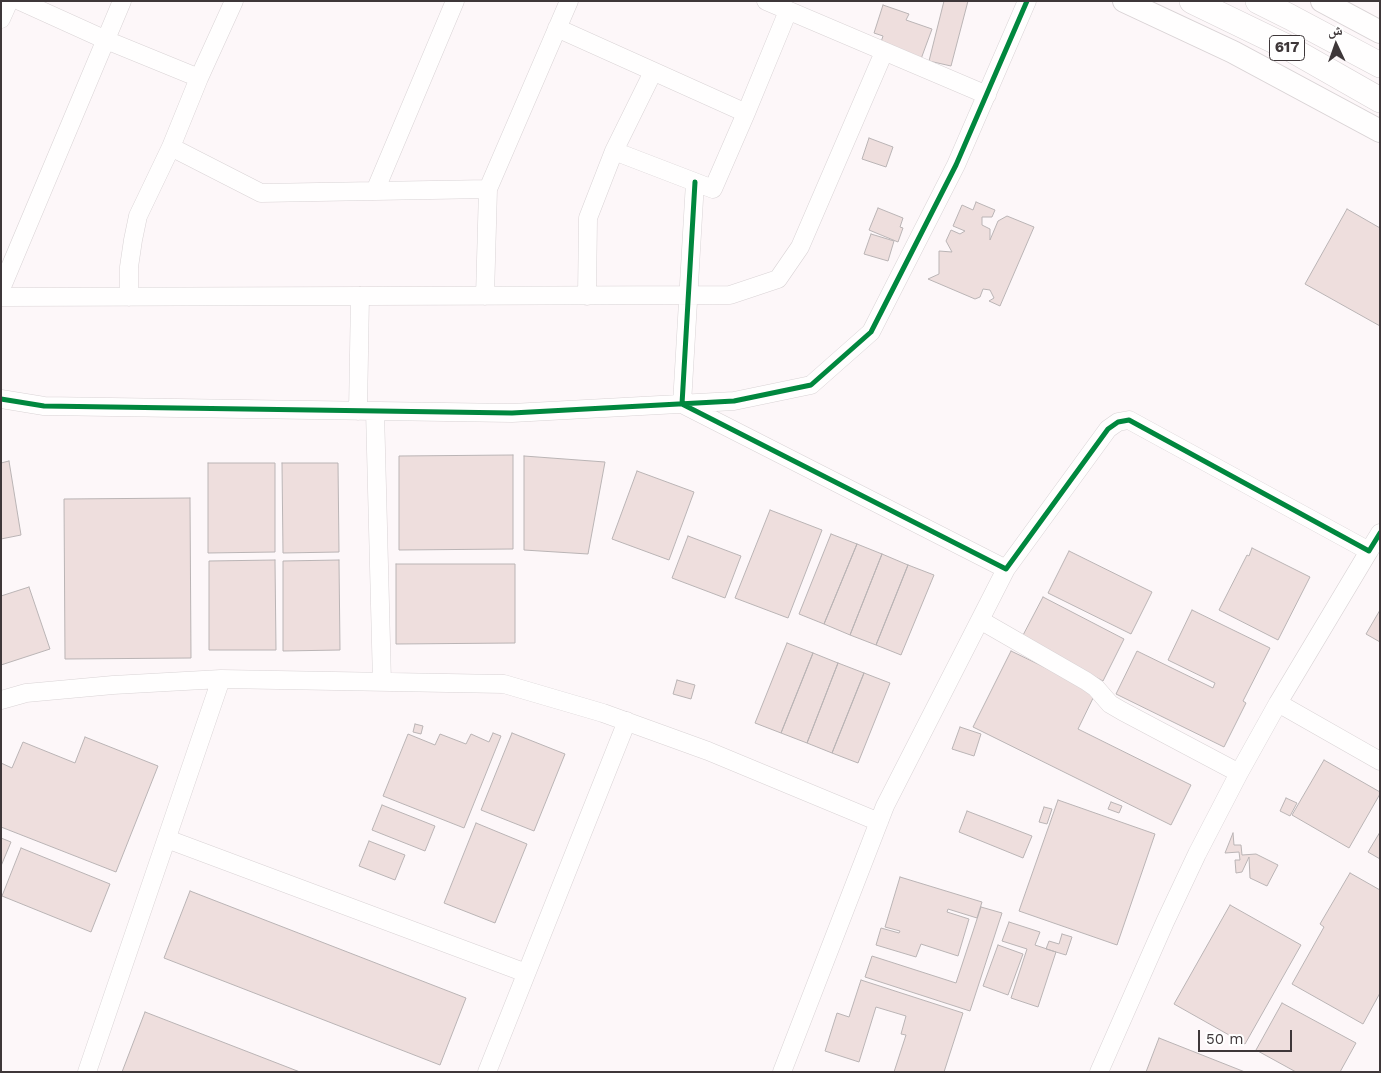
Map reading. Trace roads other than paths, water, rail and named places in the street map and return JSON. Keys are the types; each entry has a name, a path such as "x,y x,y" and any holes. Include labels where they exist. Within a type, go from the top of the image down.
{"highway":[{"name":"617","path":"1192,1 1286,47 1380,100"},
{"name":"617","path":"1258,1 1380,65"}],"main road":[{"path":"1124,1 1233,52 1380,131"},
{"path":"1322,1 1380,32"},
{"path":"1290,17 1380,58"},
{"path":"1286,47 1380,112"}],"street":[{"path":"1,19 9,1"},
{"path":"20,1 106,40 199,78"},
{"path":"1,289 122,1"},
{"path":"128,297 129,267 138,216 171,147 199,78 234,1"},
{"path":"376,191 455,1"},
{"path":"485,296 488,189 569,1"},
{"path":"766,1 987,95"},
{"path":"1,399 44,406 512,413 734,401 811,385 871,332 956,165 1027,1"},
{"path":"614,151 713,189 788,10"},
{"path":"557,28 746,114"},
{"path":"1,296 730,296 778,279 800,247 884,52"},
{"path":"587,296 588,218 614,151 654,72"},
{"path":"171,147 261,193 488,189"},
{"path":"682,404 695,182"},
{"path":"360,296 382,682"},
{"path":"682,404 1006,568"},
{"path":"782,1072 879,822 1006,568 1108,429 1118,422 1129,420 1370,551"},
{"path":"1099,1072 1197,854 1239,773 1278,703 1380,533"},
{"path":"980,620 1086,681 1096,688 1110,704 1122,712 1239,773"},
{"path":"87,1072 221,679"},
{"path":"1,700 26,693 113,684 221,679 504,684 603,712 708,751 879,822"},
{"path":"1278,703 1380,761"},
{"path":"487,1072 627,721"},
{"path":"167,839 526,973"}]}
